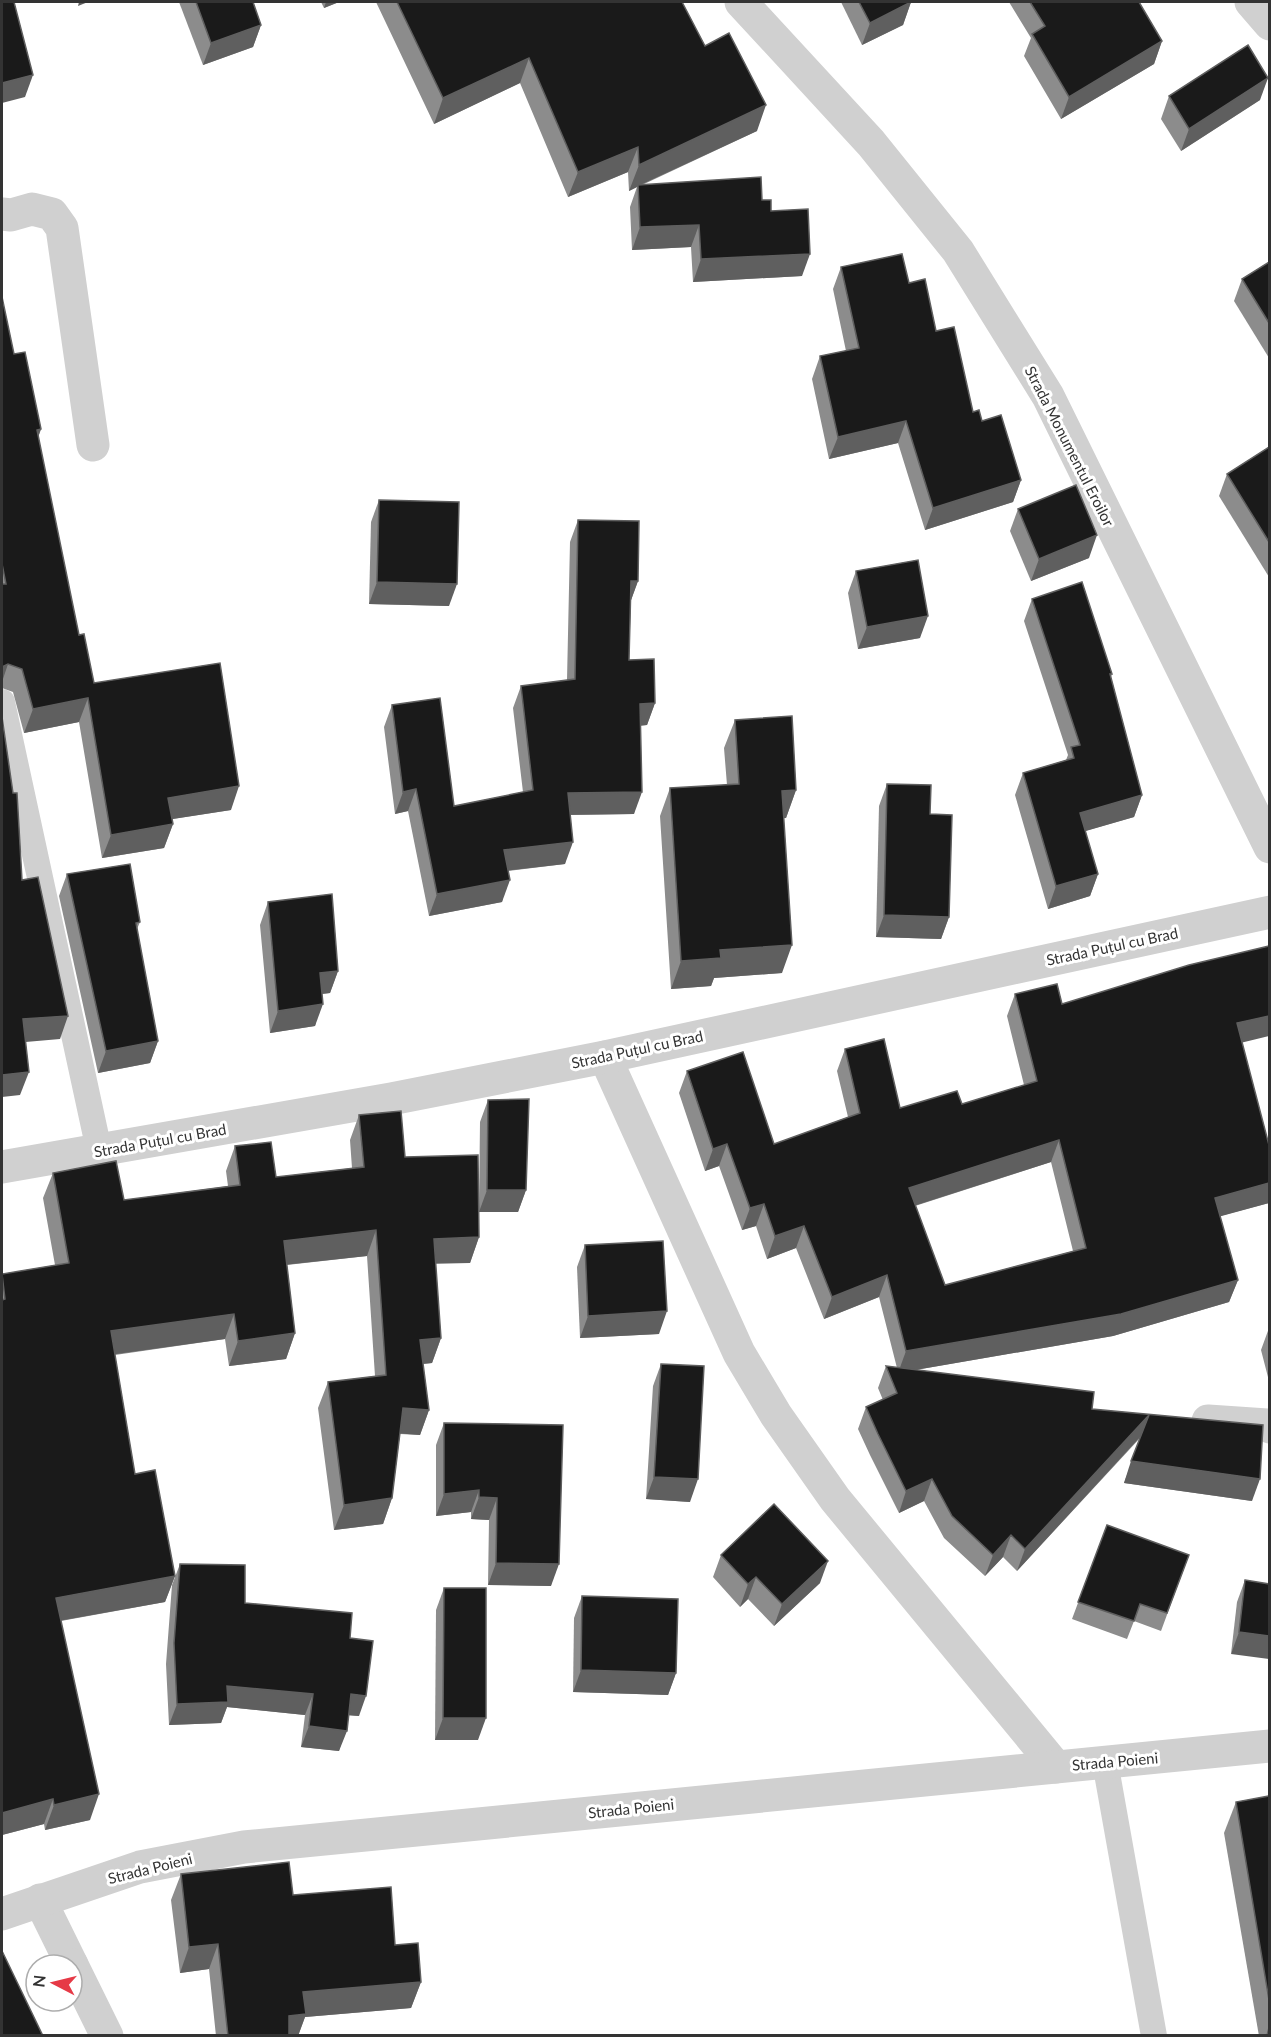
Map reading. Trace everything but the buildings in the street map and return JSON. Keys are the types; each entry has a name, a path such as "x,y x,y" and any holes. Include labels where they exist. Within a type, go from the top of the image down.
{"street":[{"name":"Strada Monumentul Eroilor","path":"741,2 871,143 958,251 970,270 1048,396 1269,847"},
{"path":"1251,2 1269,24"},
{"path":"2,214 11,215 33,209 52,214 62,228 93,445"},
{"name":"Strada Puțul cu Brad","path":"2,1167 392,1099 605,1057 1269,912"},
{"path":"605,1057 739,1353 776,1415 835,1499 1056,1767"},
{"path":"1175,1419 1269,1427"},
{"name":"Strada Poieni","path":"2,1914 140,1867 244,1847 1269,1746"},
{"path":"40,1900 66,1953"},
{"path":"84,1989 107,2036"}],"lane":[{"path":"2,702 99,1150"},
{"path":"1105,1762 1155,2036"}]}
